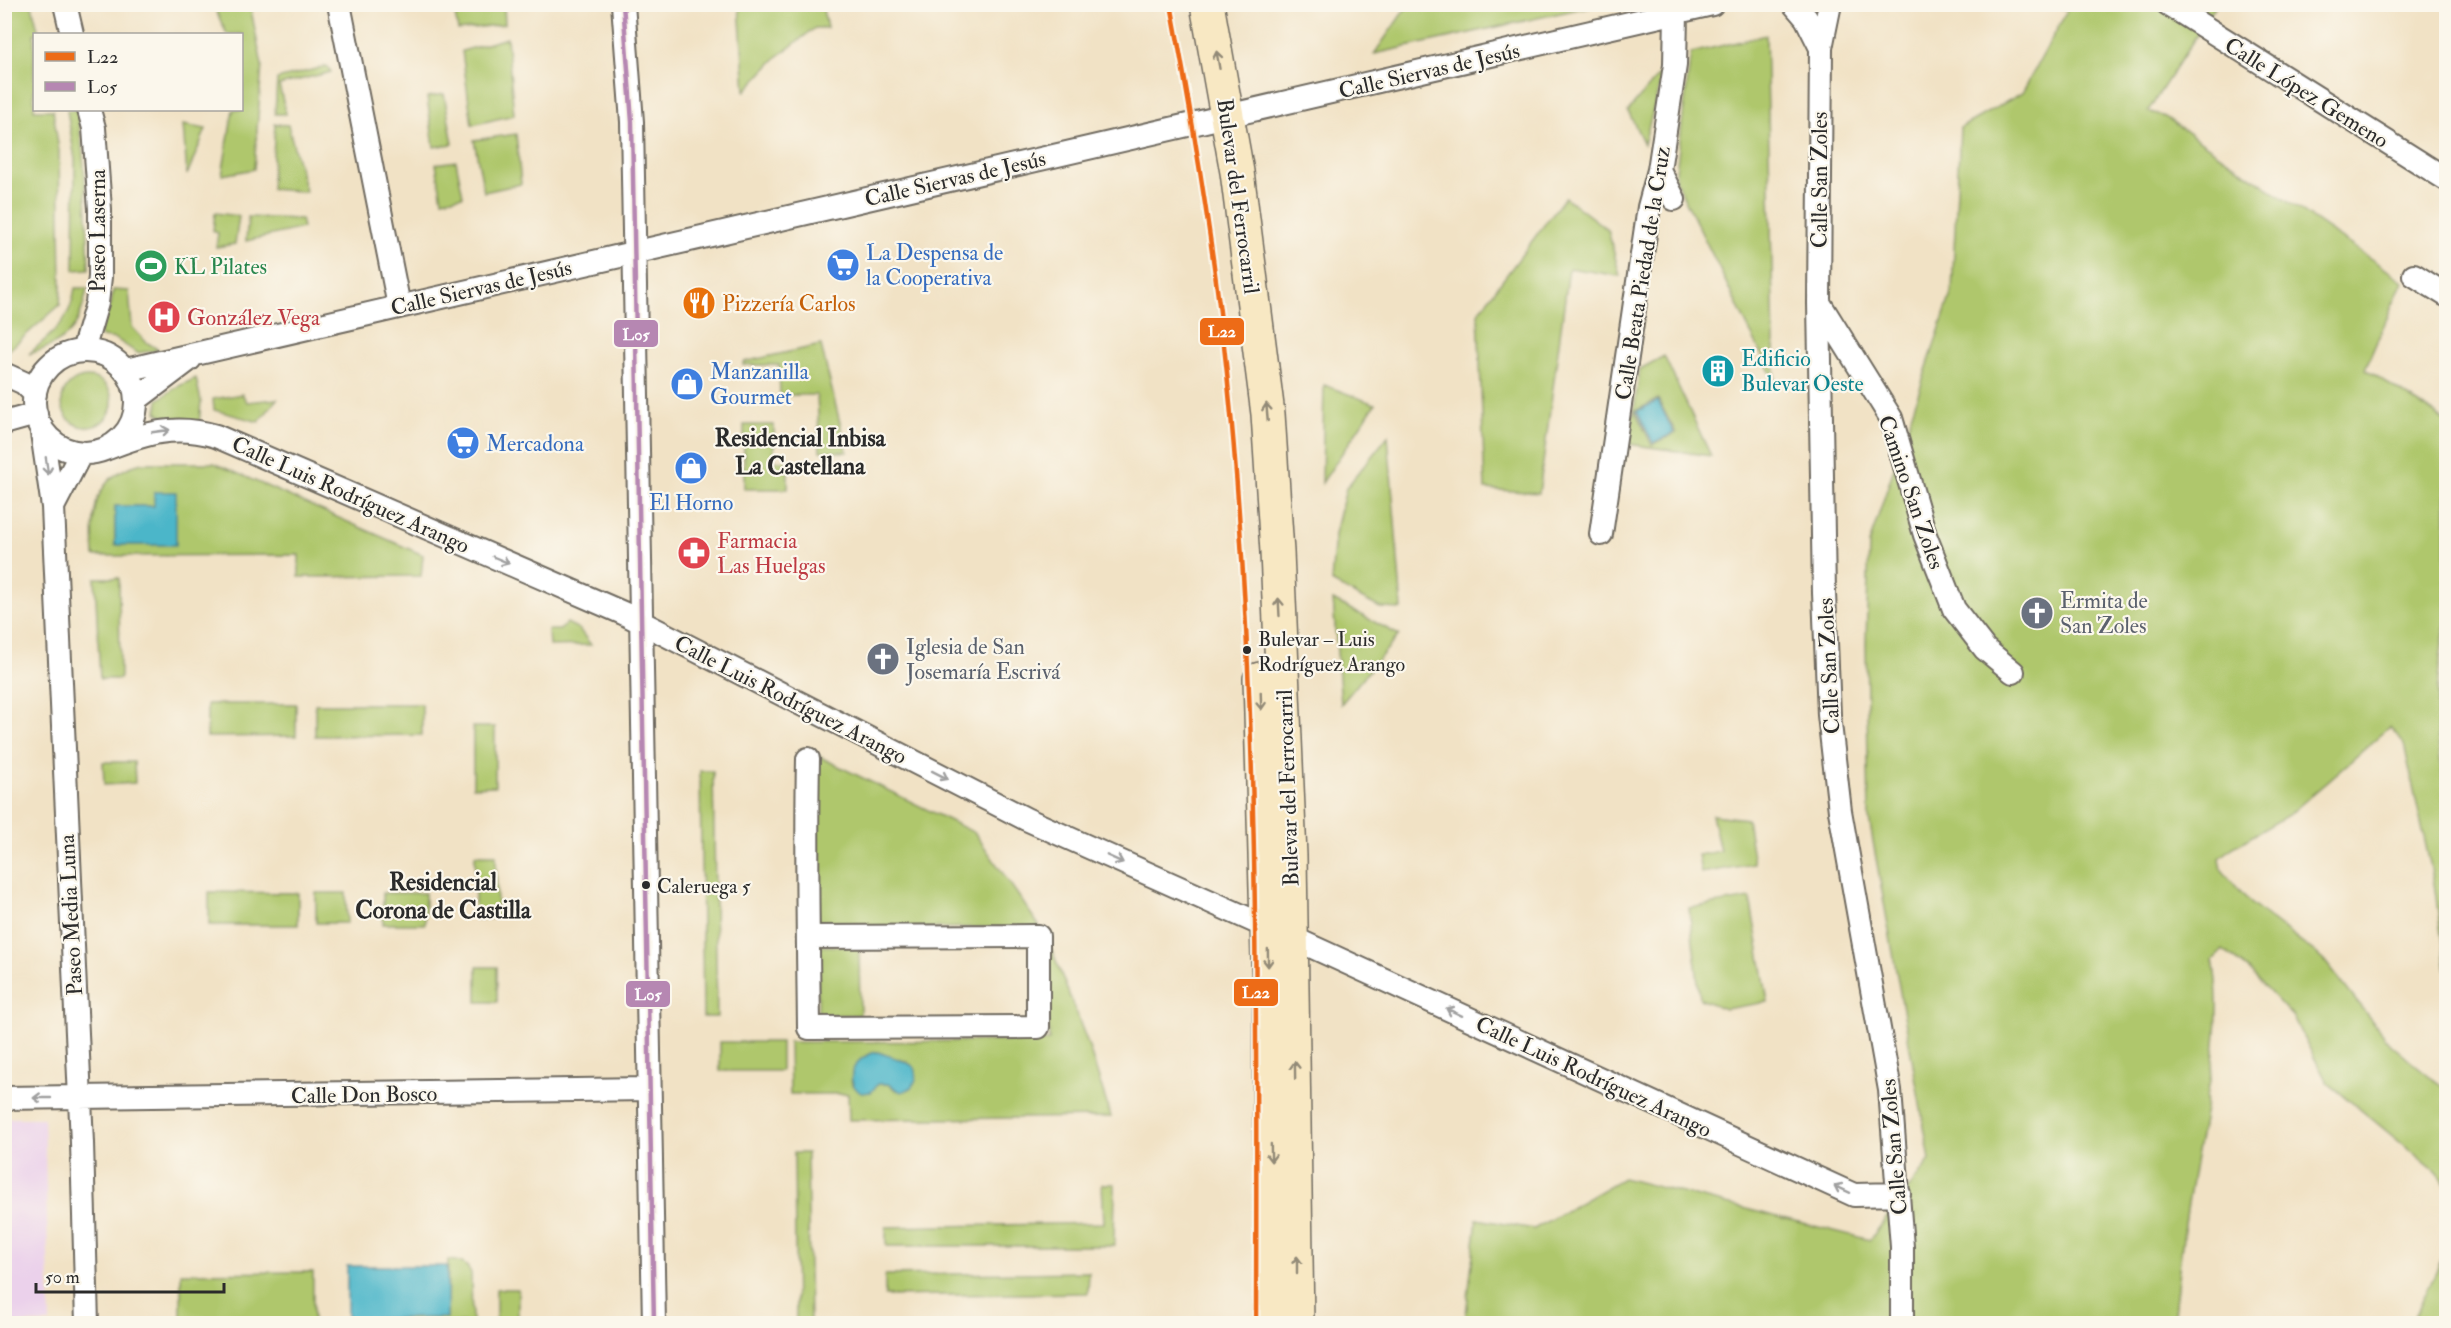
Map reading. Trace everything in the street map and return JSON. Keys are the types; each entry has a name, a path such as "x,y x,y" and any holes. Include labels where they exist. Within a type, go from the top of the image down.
{"main road":[{"name":"Bulevar del Ferrocarril","path":"1185,4 1217,118 1251,266 1268,414 1277,564 1280,932 1271,1323"},
{"name":"Bulevar del Ferrocarril","path":"1207,4 1217,118"},
{"name":"Bulevar del Ferrocarril","path":"1280,932 1297,1323"}],"street":[{"path":"65,4 72,33"},
{"path":"339,4 399,306"},
{"path":"623,4 632,122 654,1323"},
{"name":"Calle Siervas de Jesús","path":"126,370 1712,4"},
{"path":"1794,4 1806,18 1821,48"},
{"name":"Calle San Zoles","path":"1830,4 1821,48 1819,303 1824,593 1829,715 1840,811 1890,1090 1902,1247 1902,1323"},
{"name":"Calle López Gemeno","path":"2168,4 2446,179"},
{"name":"Calle Beata Piedad de la Cruz","path":"1601,534 1649,207 1659,170 1675,65 1676,12"},
{"name":"Paseo Laserna","path":"83,351 97,303 100,278 100,209 94,128 89,111"},
{"path":"1659,170 1674,199"},
{"path":"2414,275 2446,295"},
{"name":"Camino San Zoles","path":"1819,303 1891,418 1925,535 1954,609 1985,649 2013,672"},
{"path":"4,374 24,383 37,411 51,439 65,448 81,453 108,448 129,428 135,414 136,399 133,384 126,370 109,356 99,352 83,351 60,357 40,378 37,411"},
{"name":"Calle Siervas de Jesús","path":"136,399 198,352"},
{"path":"4,423 37,411"},
{"name":"Paseo Media Luna","path":"37,411 53,507 87,1323"},
{"name":"Calle Luis Rodríguez Arango","path":"108,448 143,434 174,430 200,431 216,436 623,613 1026,819 1280,932 1854,1195 1899,1194"},
{"name":"Paseo Media Luna","path":"53,507 81,453"},
{"path":"808,759 808,937 809,1028 1038,1027 1038,936 808,937"},
{"name":"Calle Don Bosco","path":"4,1098 649,1089"}],"shaded area":[{"path":"5,1118 44,1118 50,1323 5,1323"}],"green space":[{"path":"1408,4 1597,5 1374,54"},
{"path":"4,5 32,5 39,33 33,33 33,111 53,111 59,151 60,305 9,350 4,349"},
{"path":"213,5 250,5 262,65 254,169 222,175 233,111 243,111 243,33 227,33"},
{"path":"453,5 504,5 505,24 458,30"},
{"path":"739,5 822,5 827,28 815,28 777,57 745,91"},
{"path":"2058,5 2216,5 2148,111 2165,117 2403,281 2365,369 2446,421 2446,623 2438,684 2437,728 2446,789 2446,970 2434,883 2404,744 2390,727 2290,814 2232,848 2220,858 2222,870 2251,904 2324,960 2390,1044 2446,1089 2446,1184 2435,1171 2327,1082 2293,1017 2250,971 2223,950 2213,960 2217,1011 2216,1038 2183,1241 2174,1314 2178,1323 1465,1324 1477,1219 1534,1229 1623,1178 1870,1240 1930,1160 1869,819 1866,643 1869,544 1952,291 1960,128 2022,93 2067,11"},
{"path":"1766,35 1775,382 1675,179 1691,53"},
{"path":"507,38 514,115 472,125 462,51"},
{"path":"327,66 331,72 279,85 286,114 275,114 277,79"},
{"path":"1664,69 1644,144 1628,111"},
{"path":"444,94 453,144 434,147 427,97"},
{"path":"67,111 77,111 86,189 89,269 74,270 75,160"},
{"path":"275,124 288,125 306,192 271,189"},
{"path":"183,125 206,129 187,175"},
{"path":"516,134 521,184 484,192 474,140"},
{"path":"456,161 463,196 442,200 436,164"},
{"path":"1565,197 1608,230 1620,276 1569,268 1539,493 1485,489 1478,313"},
{"path":"215,213 239,216 235,244 216,247 218,233 213,231"},
{"path":"248,217 301,219 303,228 246,241"},
{"path":"75,288 87,288 81,314 70,332 54,344 29,354 60,326 73,300"},
{"path":"113,290 129,291 132,327 146,342 159,350 137,353 116,339 102,337 99,334 111,304"},
{"path":"821,345 847,452 820,451 817,395 780,395 779,365 743,365 743,362"},
{"path":"1664,356 1711,456 1629,444 1640,369","holes":["1658,399 1676,433 1652,445 1635,411"]},
{"path":"87,377 96,379 107,388 112,402 110,411 101,422 87,427 78,425 67,416 62,402 64,393 73,382"},
{"path":"196,378 201,401 199,425 168,419 157,413 158,400"},
{"path":"1324,385 1375,404 1322,483"},
{"path":"242,394 247,402 277,399 259,422 214,410 213,399"},
{"path":"744,425 774,425 774,461 788,461 788,489 744,489"},
{"path":"1388,436 1402,609 1380,608 1331,582 1335,534 1346,488"},
{"path":"142,463 214,463 423,555 421,576 299,577 299,555 94,556 93,525 98,498 113,477 125,469","holes":["115,506 154,506 115,545"]},
{"path":"95,578 119,578 120,679 100,679"},
{"path":"1333,600 1399,635 1341,704"},
{"path":"567,623 579,629 591,645 549,646 548,630 560,630"},
{"path":"207,704 296,704 296,736 207,737"},
{"path":"315,704 422,704 422,735 315,736"},
{"path":"473,727 495,727 495,786 473,787"},
{"path":"816,755 975,833 1040,927 818,929"},
{"path":"103,762 134,762 135,783 104,785"},
{"path":"700,771 713,771 717,1017 703,1017"},
{"path":"1712,815 1747,819 1754,864 1701,873 1698,855 1720,851"},
{"path":"475,855 496,855 497,918 475,919"},
{"path":"209,892 298,893 298,925 209,925"},
{"path":"316,893 346,893 347,923 316,923"},
{"path":"383,893 425,893 425,924 383,924"},
{"path":"1750,898 1768,1002 1725,1009 1700,999 1689,908"},
{"path":"1048,940 1087,1041 1111,1117 849,1120 848,1094 790,1094 789,1042 1049,1041","holes":["878,1052 894,1059 907,1061 896,1090 888,1084 852,1085 854,1068 866,1056"]},
{"path":"818,946 859,946 860,1015 818,1015"},
{"path":"477,967 497,967 497,1002 477,1002"},
{"path":"720,1042 781,1042 781,1071 720,1071"},
{"path":"794,1153 807,1153 810,1323 796,1323"},
{"path":"1102,1184 1115,1184 1114,1246 886,1246 886,1227 1104,1223"},
{"path":"2446,1251 2446,1323 2412,1323"},
{"path":"448,1260 462,1263 471,1273 472,1323 382,1324 382,1319 447,1318"},
{"path":"313,1272 313,1323 181,1323 181,1273"},
{"path":"1089,1272 1088,1293 885,1296 885,1275"},
{"path":"496,1289 518,1289 518,1323 496,1323"}],"water":[{"path":"1658,401 1674,433 1653,443 1637,411"},
{"path":"154,492 176,492 176,545 115,545 115,506 154,506"},
{"path":"878,1052 915,1068 916,1076 912,1086 901,1092 888,1084 878,1084 871,1092 861,1093 855,1087 852,1081 854,1068 864,1057"},
{"path":"347,1266 447,1266 447,1318 347,1319"}],"transit line":[{"name":"L05","path":"623,4 632,122 654,1324"},
{"name":"L22","path":"1171,4 1203,188 1222,327 1245,610 1251,729 1256,967 1256,1324"}],"place":[{"name":"La Despensa de la Cooperativa","path":"843,265"},
{"name":"KL Pilates","path":"151,266"},
{"name":"Pizzería Carlos","path":"699,303"},
{"name":"González Vega","path":"164,317"},
{"name":"Edificio Bulevar Oeste","path":"1718,371"},
{"name":"Manzanilla Gourmet","path":"687,384"},
{"name":"Mercadona","path":"463,443"},
{"name":"El Horno","path":"691,468"},
{"name":"Farmacia Las Huelgas","path":"694,553"},
{"name":"Ermita de San Zoles","path":"2037,613"},
{"name":"Bulevar – Luis Rodríguez Arango","path":"1247,650"},
{"name":"Iglesia de San Josemaría Escrivá","path":"883,659"},
{"name":"Caleruega 5","path":"646,885"}],"district":[{"name":"Residencial Inbisa La Castellana","path":"800,452"},
{"name":"Residencial Corona de Castilla","path":"443,896"}]}
